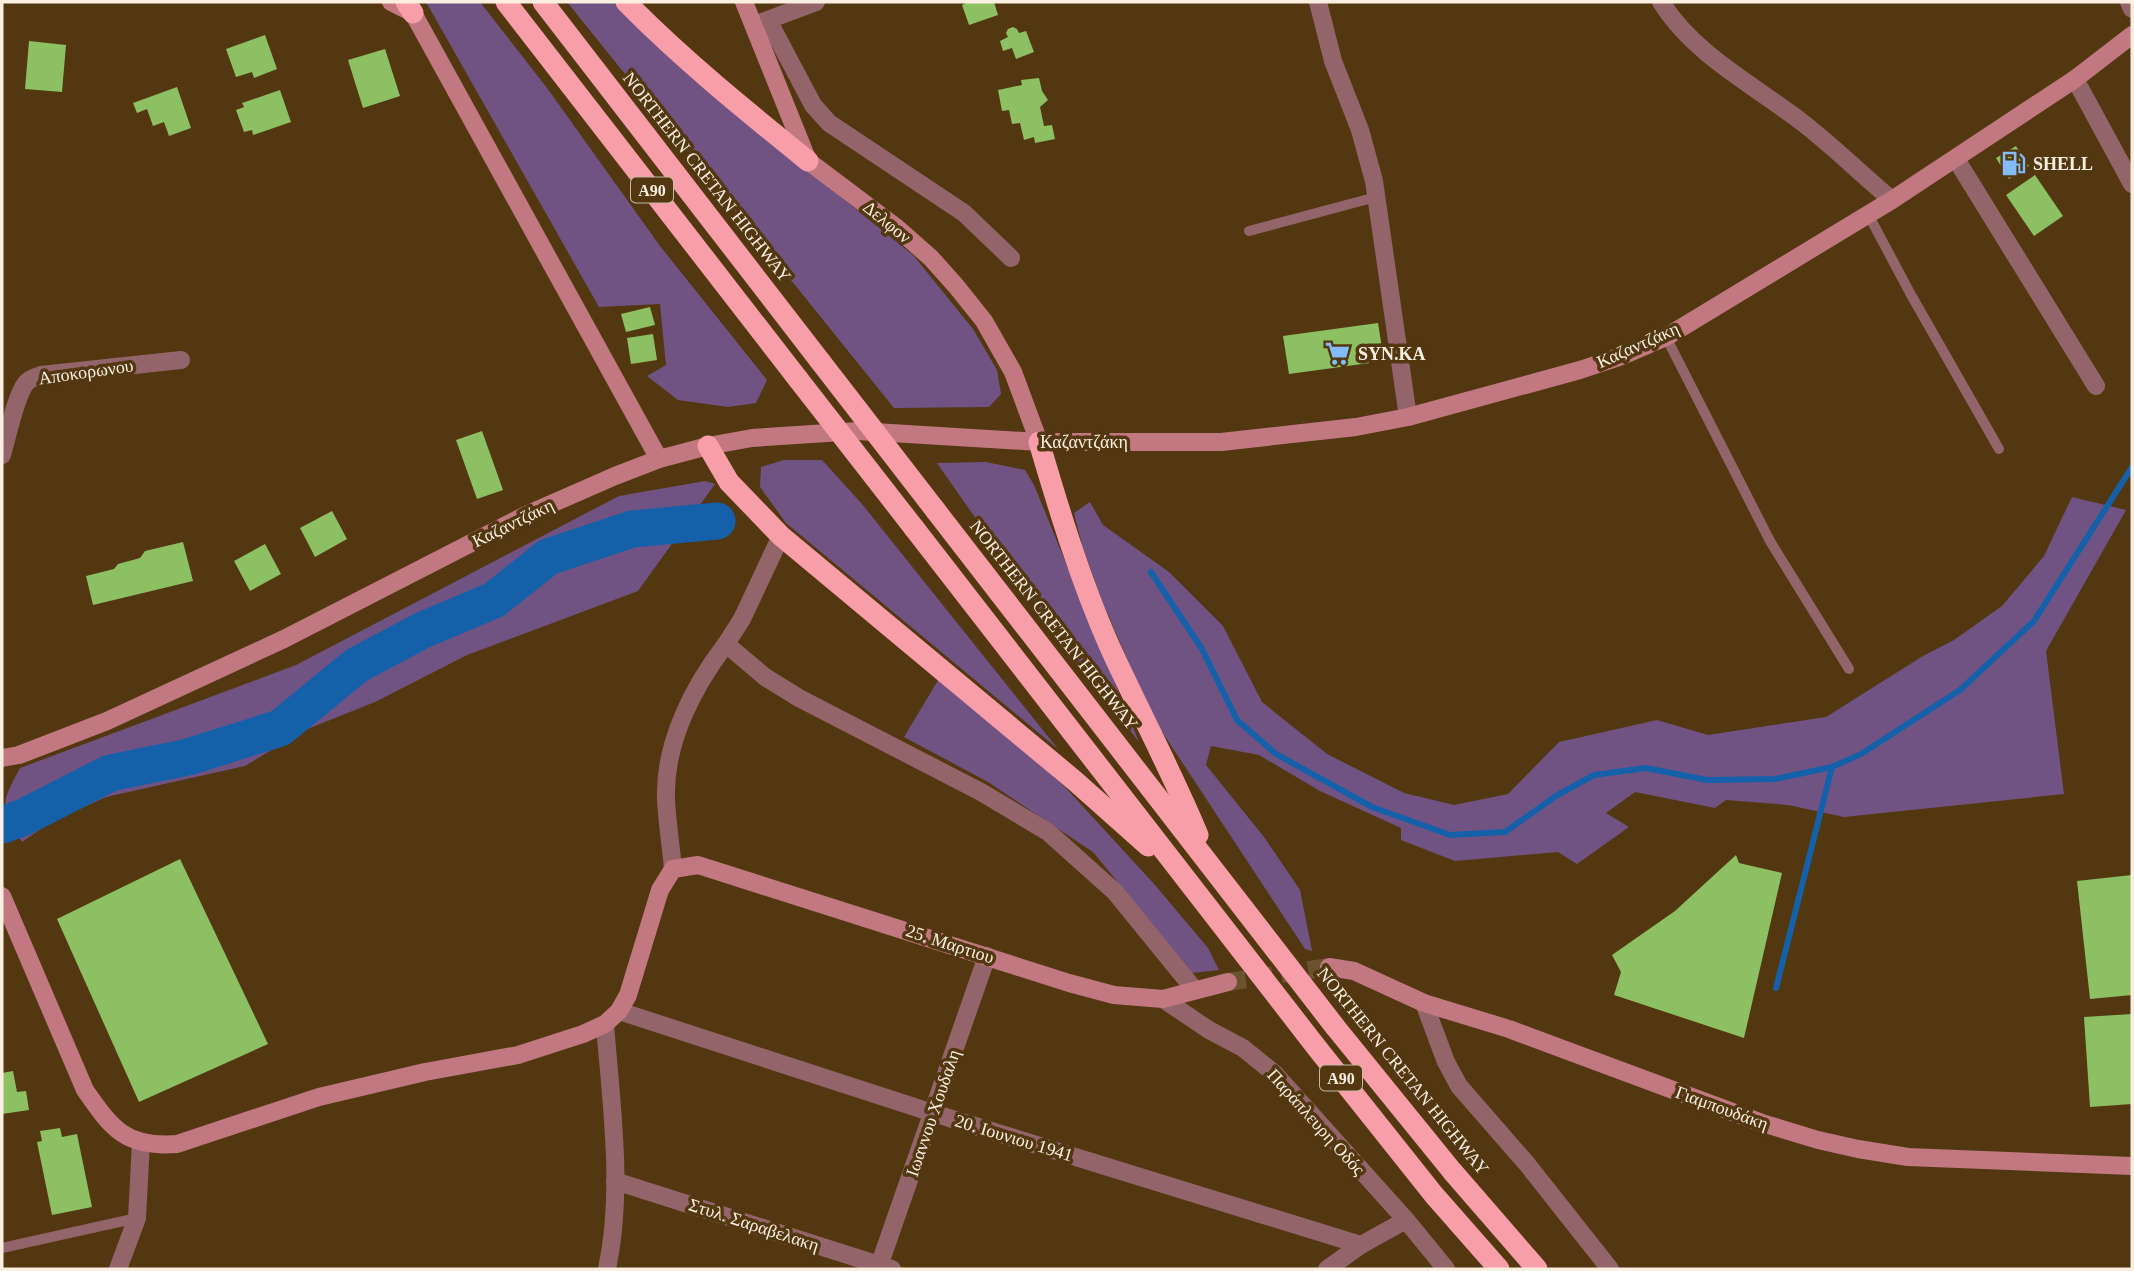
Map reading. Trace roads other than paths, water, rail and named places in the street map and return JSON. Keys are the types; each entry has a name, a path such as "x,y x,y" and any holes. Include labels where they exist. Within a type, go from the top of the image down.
{"highway":[{"name":"Α90","path":"506,2 1188,883 1426,1184 1499,1269"},
{"name":"NORTHERN CRETAN HIGHWAY","path":"543,2 1344,1038 1452,1171 1537,1269"},
{"path":"626,2 656,33 734,102 807,161"},
{"path":"1039,442 1066,534 1108,643 1177,785 1208,860"},
{"path":"708,446 729,482 780,536 1075,781 1188,883"}],"main road":[{"path":"391,2 410,7 659,459"},
{"path":"744,2 761,23 807,161"},
{"name":"Καζαντζάκη","path":"2,758 19,755 107,722 284,639 526,515 659,459 708,446 752,438 858,431 1039,442 1221,442 1356,428 1408,417 1622,356 1666,337 1892,200 2075,79 2132,35"},
{"name":"Δελφον","path":"807,161 897,228 931,258 956,286 984,321 1013,372 1039,442"},
{"name":"25. Μαρτιου","path":"673,869 698,865 1069,984 1114,995 1163,999 1228,982"},
{"path":"2,896 85,1090 103,1116 126,1138 155,1146 177,1143 319,1097 425,1072 517,1055 583,1034 605,1024 619,1011 628,995 660,890 673,869"},
{"name":"Γιαμπουδάκη","path":"1329,967 1354,971 1424,1003 1509,1029 1762,1123 1818,1140 1908,1157 2132,1166"}],"street":[{"path":"816,2 761,23 813,105 829,123 964,213 1011,258"},
{"path":"1318,2 1333,61 1360,131 1376,197 1408,417"},
{"path":"1661,2 1680,29 1701,48 1805,124 1892,200"},
{"path":"2129,2 2132,9"},
{"path":"2075,79 2132,184"},
{"path":"1956,159 2096,386"},
{"name":"Αποκορωνου","path":"2,455 24,384 31,379 41,375 181,360"},
{"path":"673,869 666,797 670,754 684,714 716,657 742,619 780,536"},
{"path":"726,644 765,677 799,698 981,792 1048,832 1115,892 1194,989"},
{"name":"Ιωαννου Χουδαλη","path":"883,1268 987,956"},
{"name":"Παράπλευρη Οδός","path":"1163,999 1242,1048 1275,1074 1406,1220 1446,1269"},
{"path":"1424,1003 1446,1062 1459,1086 1527,1164 1610,1269"},
{"name":"20. Ιουνιου 1941","path":"619,1011 933,1113 1362,1245"},
{"path":"605,1024 615,1181 612,1244 607,1269"},
{"path":"118,1269 137,1218 141,1142"},
{"name":"Στυλ. Σαραβελακη","path":"615,1181 883,1268"},
{"path":"1327,1269 1406,1220"}],"lane":[{"path":"1249,231 1376,197"},
{"path":"1868,214 1999,449"},
{"path":"1666,337 1770,541 1849,669"},
{"path":"2,1248 137,1218"}],"waterway":[{"path":"1151,572 1202,649 1237,720 1276,754 1372,807 1450,835 1505,832 1556,796 1594,775 1646,768 1707,780 1775,779 1832,767 1861,754 1960,690 2034,621 2132,467"},
{"path":"2,825 24,817 110,773 188,757 280,728 357,665 423,630 494,600 548,557 632,529 717,521"},
{"path":"1776,988 1832,767"}],"tunnel":[{"path":"1228,982 1329,967"}],"place":[{"name":"SHELL","path":"2013,164"},
{"name":"SYN.KA","path":"1338,354"}]}
